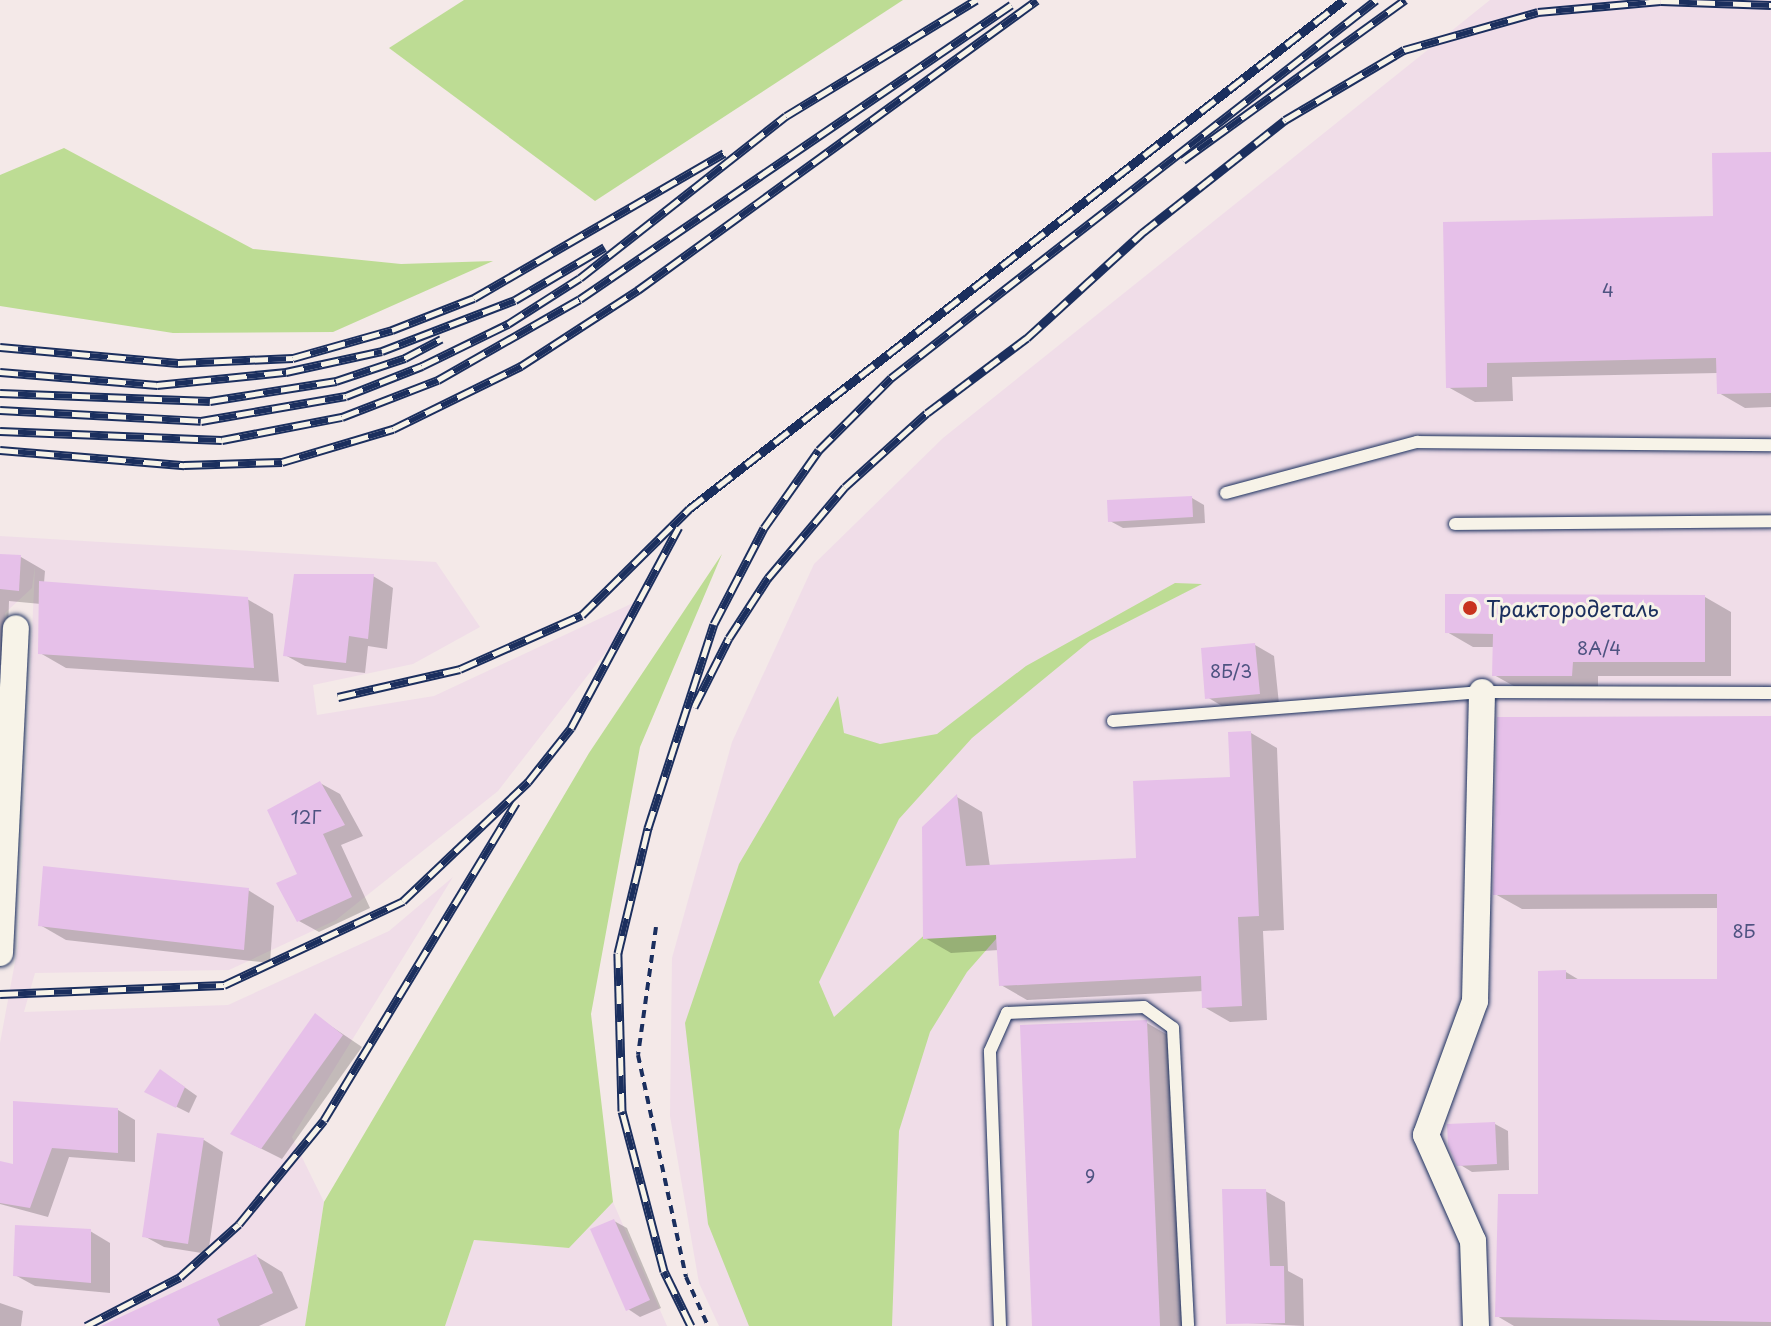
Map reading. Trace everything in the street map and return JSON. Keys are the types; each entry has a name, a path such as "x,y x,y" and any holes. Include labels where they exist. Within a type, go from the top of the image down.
{"street":[{"path":"0,953 16,628"},
{"path":"1476,1326 1473,1241 1426,1135 1475,1001 1482,692"}],"lane":[{"path":"1226,493 1417,442 1771,445"},
{"path":"1455,524 1771,521"},
{"path":"1113,721 1482,692 1771,693"},
{"path":"1000,1326 990,1051 1007,1013 1144,1007 1173,1028 1188,1326"}],"path":[{"path":"656,927 638,1055 686,1277 708,1326"}],"shaded area":[{"path":"1490,0 1771,0 1771,1326 719,1326 699,1283 670,1116 672,958 732,742 814,564 943,438"},
{"path":"0,536 436,562 480,627 413,664 313,685 317,715 434,696 650,595 498,791 336,920 229,970 35,973 24,1012 228,1005 389,931 453,877 292,1137 324,1202 305,1326 0,1326 0,1043 18,946 35,566 32,588 5,613 0,718"},
{"path":"613,1202 667,1326 445,1326 474,1240 569,1248"}],"green space":[{"path":"464,0 903,0 595,201 389,48"},
{"path":"64,148 253,249 401,264 493,261 333,332 173,333 0,306 0,175"},
{"path":"722,554 640,747 591,1014 613,1202 569,1248 474,1240 445,1326 305,1326 324,1202 589,753"},
{"path":"1175,583 1202,584 1090,641 972,738 899,819 819,982 834,1017 930,930 1003,931 967,972 930,1032 899,1131 892,1326 749,1326 708,1224 685,1023 739,864 838,696 844,733 880,744 937,734 1026,666"}],"building":[{"path":"1771,152 1771,393 1717,394 1716,358 1487,363 1487,387 1446,388 1443,222 1713,216 1712,153"},
{"path":"1192,496 1193,517 1108,522 1107,500"},
{"path":"0,554 21,555 19,591 0,589"},
{"path":"294,574 374,574 368,639 349,636 346,663 283,656"},
{"path":"39,581 248,597 254,668 38,654"},
{"path":"1445,594 1705,595 1705,662 1573,662 1572,676 1492,676 1493,634 1445,633"},
{"path":"1255,643 1260,694 1205,699 1201,648"},
{"path":"1771,716 1771,1322 1495,1317 1498,1194 1538,1194 1538,971 1566,970 1566,979 1717,979 1717,894 1493,895 1497,717"},
{"path":"1251,731 1259,916 1238,917 1242,1006 1202,1008 1201,976 999,986 996,935 923,939 922,827 957,794 966,866 1136,858 1133,781 1230,777 1228,732"},
{"path":"320,781 345,825 323,834 352,897 297,922 276,883 297,874 267,810"},
{"path":"43,866 249,888 244,950 38,926"},
{"path":"315,1013 343,1035 261,1149 230,1134"},
{"path":"1147,1020 1160,1326 1032,1326 1020,1025"},
{"path":"160,1069 185,1087 176,1108 144,1092"},
{"path":"13,1101 118,1108 118,1153 52,1148 30,1208 0,1203 0,1161 13,1164"},
{"path":"1495,1122 1497,1164 1457,1166 1448,1145 1447,1124"},
{"path":"157,1133 204,1138 188,1244 142,1237"},
{"path":"1222,1189 1266,1189 1270,1266 1284,1266 1285,1323 1226,1324"},
{"path":"614,1219 650,1300 626,1311 590,1229"},
{"path":"15,1225 91,1229 91,1283 13,1276"},
{"path":"256,1254 273,1293 217,1319 220,1326 101,1326"}],"railway":[{"path":"0,410 201,421 346,396 422,366 508,324 580,278 786,116 976,0"},
{"path":"0,450 184,465 282,462 393,429 521,366 638,290 1037,0"},
{"path":"338,697 460,669 582,615 689,509 1344,0"},
{"path":"691,1326 664,1271 622,1111 618,953 648,828 714,624 764,528 819,450 891,378 1376,0"},
{"path":"1183,160 1405,0"},
{"path":"694,707 729,638 768,578 845,487 927,413 1027,338 1142,233 1285,120 1404,50 1538,12 1661,1 1771,5"},
{"path":"0,431 222,440 342,417 438,380 580,299 1011,5"},
{"path":"0,347 178,363 293,358 392,330 474,298 724,153"},
{"path":"0,372 157,385 286,372 382,351 515,300 605,247"},
{"path":"0,393 210,401 336,381 405,358 441,339"},
{"path":"0,994 224,985 403,901 528,782 571,728 679,527"},
{"path":"86,1326 180,1277 239,1224 324,1120 516,803"}],"place":[{"name":"Трактородеталь","path":"1470,608"}]}
